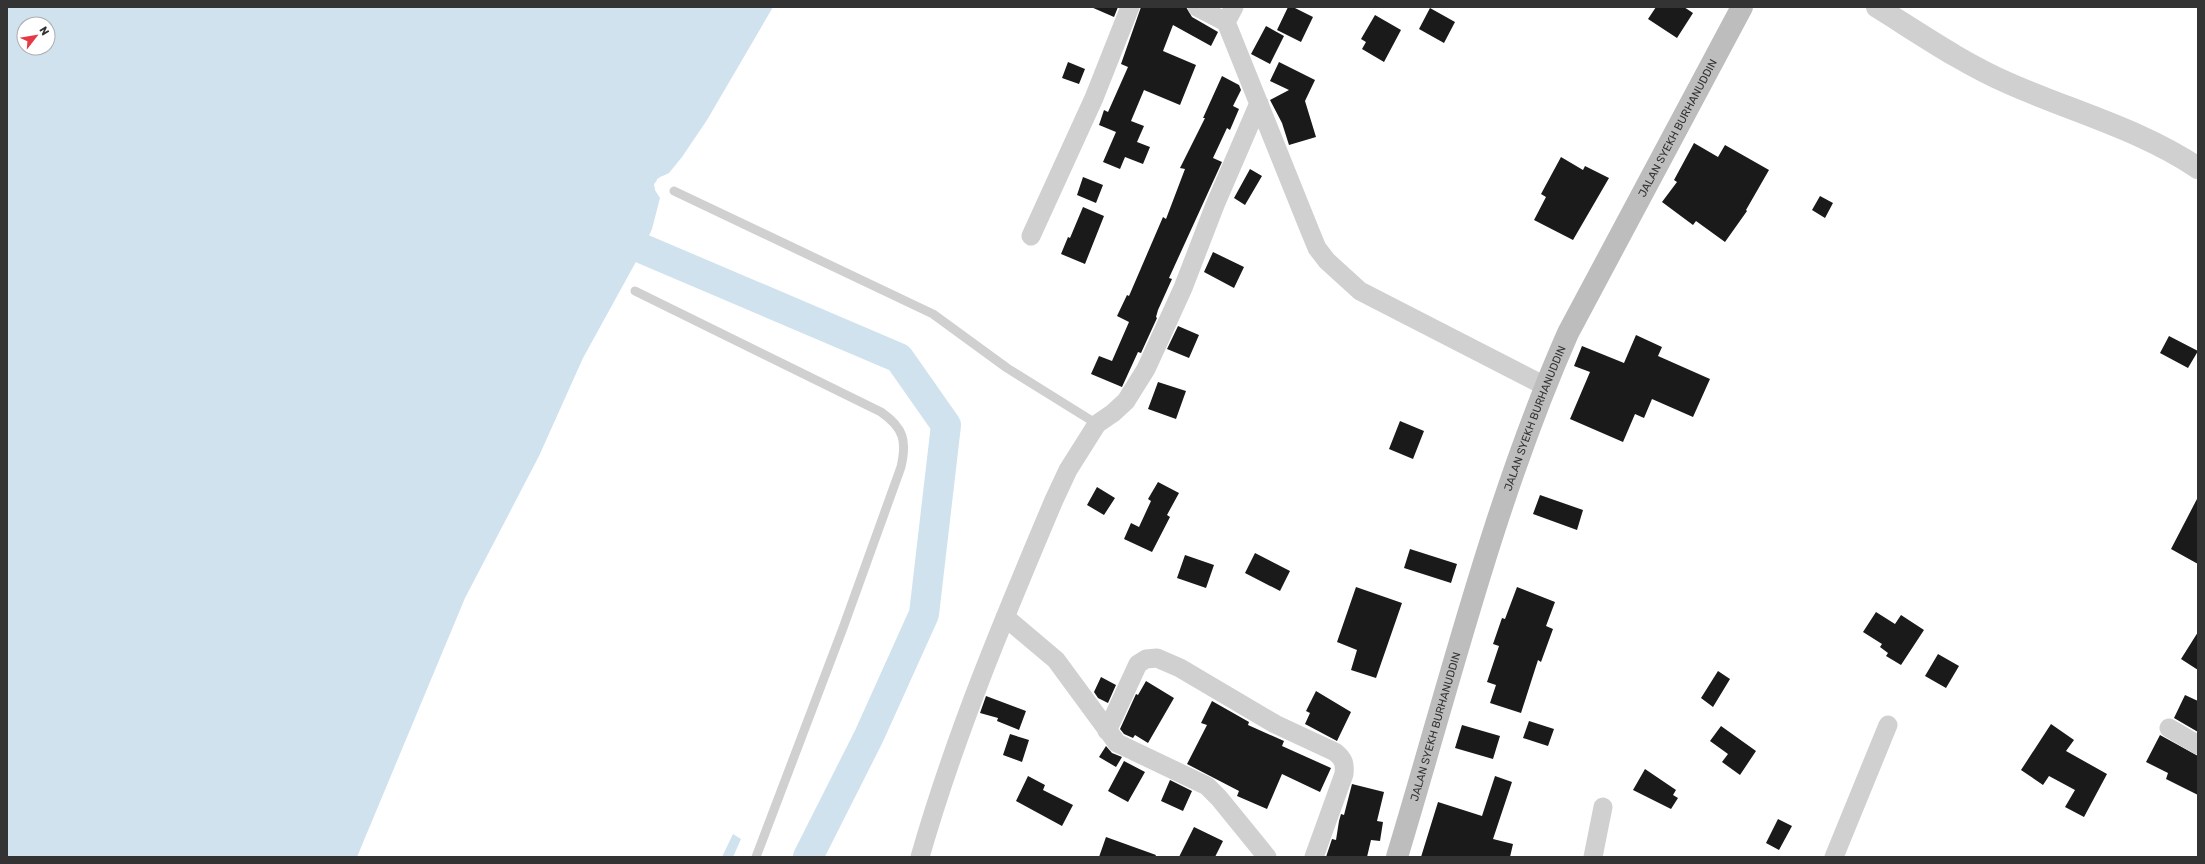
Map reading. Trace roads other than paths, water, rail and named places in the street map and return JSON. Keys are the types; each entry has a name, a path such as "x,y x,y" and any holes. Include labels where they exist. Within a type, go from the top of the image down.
{"main road":[{"name":"JALAN SYEKH BURHANUDDIN","path":"1397,857 1485,557 1545,386 1568,333 1742,7"}],"street":[{"path":"1031,236 1094,98 1130,7"},
{"path":"1197,7 1230,14 1259,103 1317,248 1339,274 1360,291 1545,386"},
{"path":"1877,7 1952,53 2006,82 2144,137 2197,163"},
{"path":"920,857 937,799 1005,617 1068,470 1097,424 1113,413 1126,400 1146,369 1183,288 1215,205 1259,103"},
{"path":"1005,617 1056,660 1117,743 1207,786 1219,798 1267,857"},
{"path":"1107,730 1138,664 1146,659 1157,658 1180,668 1275,724 1335,752 1341,756 1345,763 1344,774 1314,857"},
{"path":"1834,857 1888,725"},
{"path":"2169,728 2198,745"},
{"path":"1593,857 1603,807"}],"lane":[{"path":"674,191 933,314 1007,368 1097,424"},
{"path":"635,291 881,412 897,426 904,441 905,450 901,467 846,621 756,857"}],"water":[{"path":"7,7 773,7 707,120 682,157 669,173 657,179 655,190 660,198 652,229 643,249 583,358 539,456 465,598 357,857 7,857"},
{"path":"733,834 741,839 733,857 722,857"}],"waterway":[{"path":"643,249 899,358 946,425 924,614 869,736 808,857"}]}
